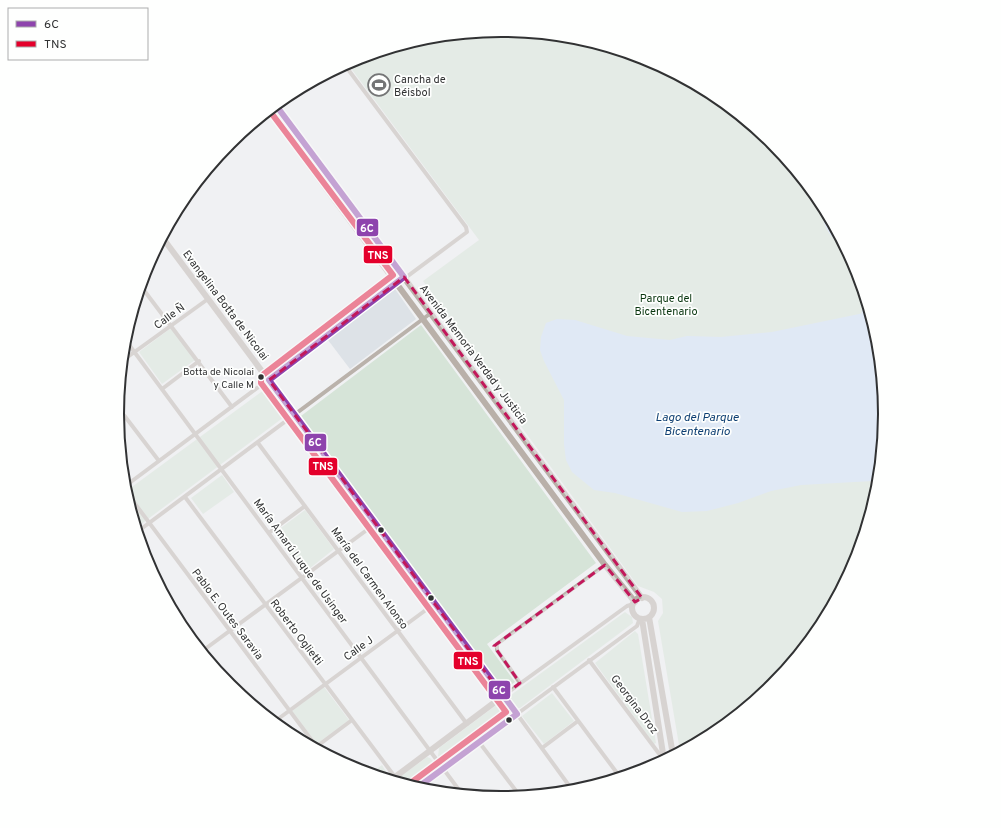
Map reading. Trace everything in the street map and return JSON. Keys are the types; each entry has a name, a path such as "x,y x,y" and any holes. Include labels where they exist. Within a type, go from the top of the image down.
{"street":[{"path":"130,483 404,277 467,232 466,227 348,70"},
{"name":"Avenida Memoria Verdad y Justicia","path":"279,109 642,598 649,599 653,604 654,612 649,617 672,749"},
{"name":"Avenida Memoria Verdad y Justicia","path":"271,115 634,603 634,613 641,619 662,754"},
{"name":"Evangelina Botta de Nicolai","path":"165,241 296,415 569,785"},
{"path":"145,290 232,407"},
{"name":"Calle Ñ","path":"128,356 208,298"},
{"path":"142,528 296,415 431,312"},
{"name":"María Amarú Luque de Usinger","path":"130,346 270,532 302,578 458,789"},
{"path":"162,389 199,361"},
{"path":"124,415 159,461"},
{"name":"María del Carmen Alonso","path":"258,443 467,724"},
{"name":"Roberto Oglietti","path":"185,497 352,720 390,774"},
{"name":"Pablo E. Outes Saravia","path":"134,502 311,740"},
{"path":"270,532 306,506"},
{"path":"206,649 375,524"},
{"path":"520,683 496,650 497,644 605,565"},
{"path":"397,776 520,683 627,606 642,598"},
{"name":"Calle J","path":"279,718 434,604"},
{"path":"423,783 589,660 638,626 641,619 649,617"},
{"name":"Georgina Droz","path":"589,660 660,755"},
{"path":"553,687 617,773"},
{"path":"321,745 352,720"},
{"path":"542,748 578,722"},
{"path":"479,742 516,790"}],"highlighted area":[{"path":"404,277 642,598 635,602 605,565 494,646 520,683 503,696 269,380"}],"shaded area":[{"path":"395,289 416,319 350,369 328,340"}],"green space":[{"name":"Parque del Bicentenario","path":"500,37 550,40 574,44 622,57 645,66 667,76 710,101 730,115 767,147 800,184 814,205 839,247 849,270 865,316 870,340 877,389 878,414 877,439 870,488 865,512 849,558 827,603 800,644 784,663 767,681 730,713 679,745 658,621 663,613 662,599 654,592 638,586 520,425 523,421 423,281 479,240 351,68 379,57 427,44 451,40"},
{"path":"421,325 596,563 487,644 515,682 504,690 301,416"},
{"path":"171,328 195,360 162,384 139,352"},
{"path":"268,387 288,414 140,525 131,488"},
{"path":"222,475 234,492 203,514 191,498"},
{"path":"305,510 334,549 304,573 274,533"},
{"path":"625,612 632,617 633,623 520,708 517,708 510,699 511,695"},
{"path":"635,631 638,634 656,743 654,744 595,663"},
{"path":"324,687 349,720 318,743 292,711"},
{"path":"552,693 574,721 544,744 522,716"},
{"path":"504,702 511,712 510,717 449,762 444,762 438,756 439,748 499,703"},
{"path":"427,757 430,758 438,767 437,770 421,782 400,777"},
{"path":"382,765 387,773 379,771 376,770"}],"water":[{"name":"Lago del Parque Bicentenario","path":"864,313 870,340 877,389 877,439 871,481 801,485 771,491 738,503 707,511 682,512 615,493 594,490 572,472 566,460 564,444 564,400 540,350 541,337 546,323 557,319 575,320 627,336 670,340 687,336 721,337 772,332"}],"waterway":[{"path":"863,320 864,313"}],"transit line":[{"name":"6C","path":"279,109 404,277 269,380 517,714 424,783"},
{"name":"TNS","path":"272,114 393,275 264,374 261,377 261,383 506,712 414,781"}],"place":[{"name":"Cancha de Béisbol","path":"379,85"},
{"name":"Botta de Nicolai y Calle M","path":"261,377"}]}
